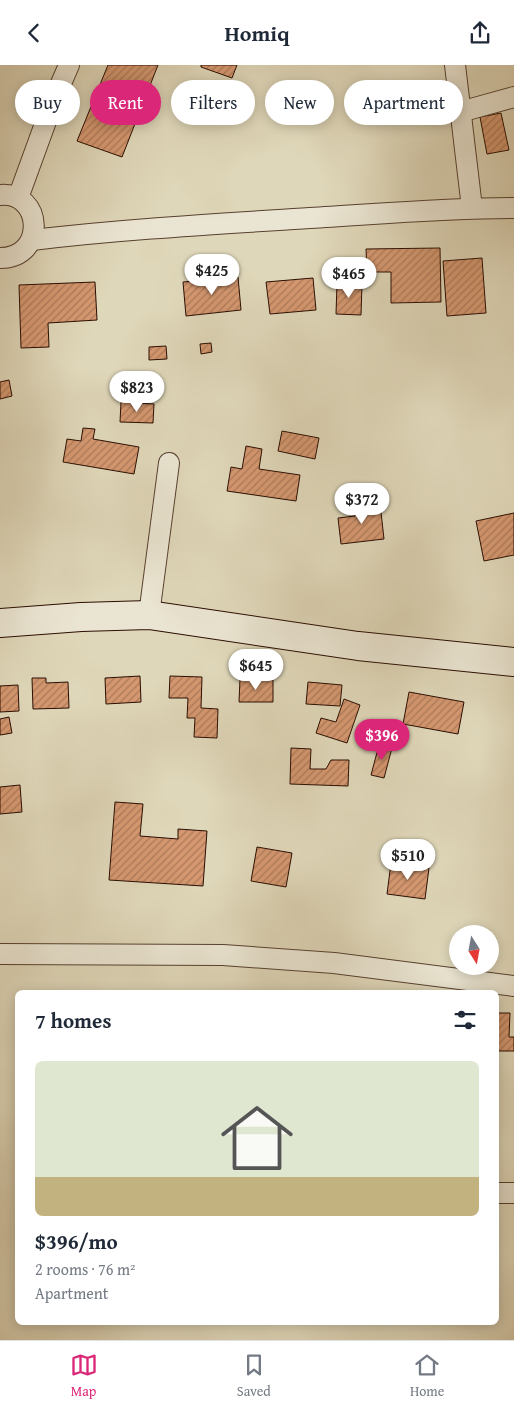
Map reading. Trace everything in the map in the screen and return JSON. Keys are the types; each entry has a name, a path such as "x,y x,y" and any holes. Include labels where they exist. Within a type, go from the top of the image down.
{"street":[{"path":"0,258 7,258 18,254 32,240 34,219 30,209 9,196 69,65"},
{"path":"455,65 457,80"},
{"path":"463,111 514,97"},
{"path":"462,125 472,208"},
{"path":"32,240 114,231 472,208 514,208"},
{"path":"149,615 169,463"},
{"path":"0,623 81,617 149,615 358,647 514,662"},
{"path":"0,954 223,955 334,963 514,986"},
{"path":"499,1193 514,1193"}],"building":[{"path":"108,65 158,65 152,80 102,80"},
{"path":"201,65 237,65 232,78 201,67"},
{"path":"90,109 90,125 135,125 122,157 77,141"},
{"path":"501,113 509,150 487,154 480,117"},
{"path":"440,248 441,302 391,303 391,272 367,272 366,249"},
{"path":"482,258 486,313 447,316 443,261"},
{"path":"238,277 241,310 186,316 183,282"},
{"path":"313,278 316,310 270,314 266,282"},
{"path":"95,282 97,320 48,323 49,347 21,348 19,285"},
{"path":"337,284 362,284 361,315 336,314"},
{"path":"211,343 212,352 201,354 200,344"},
{"path":"166,346 167,359 149,360 149,347"},
{"path":"9,380 12,396 0,399 0,382"},
{"path":"121,402 154,404 153,423 120,422"},
{"path":"83,428 95,429 93,439 139,447 134,474 63,462 67,439 81,441"},
{"path":"282,431 319,438 315,459 278,451"},
{"path":"246,446 262,449 259,469 300,475 296,501 227,491 231,467 242,469"},
{"path":"380,503 384,539 341,544 338,518 355,516 354,506"},
{"path":"514,513 514,555 484,561 476,521"},
{"path":"140,676 141,702 106,704 105,678"},
{"path":"170,676 202,677 201,708 218,709 217,738 194,737 195,718 187,718 188,698 169,698"},
{"path":"32,678 46,678 46,683 68,682 69,708 33,709"},
{"path":"240,679 273,680 273,702 239,702"},
{"path":"308,682 342,685 340,706 306,704"},
{"path":"18,685 19,711 0,712 0,686"},
{"path":"409,692 464,702 458,734 403,724"},
{"path":"344,699 360,705 347,743 316,733 321,718 336,722"},
{"path":"9,717 12,733 0,735 0,719"},
{"path":"379,745 392,748 384,778 371,775"},
{"path":"291,748 311,749 310,769 326,769 331,760 349,760 348,786 290,784"},
{"path":"20,785 22,812 0,814 0,787"},
{"path":"115,802 143,804 140,836 178,839 178,829 207,831 203,886 109,880"},
{"path":"257,847 292,853 286,887 251,881"},
{"path":"391,863 429,868 425,899 387,894"},
{"path":"499,1013 510,1013 509,1037 514,1037 514,1051 499,1051"}]}
